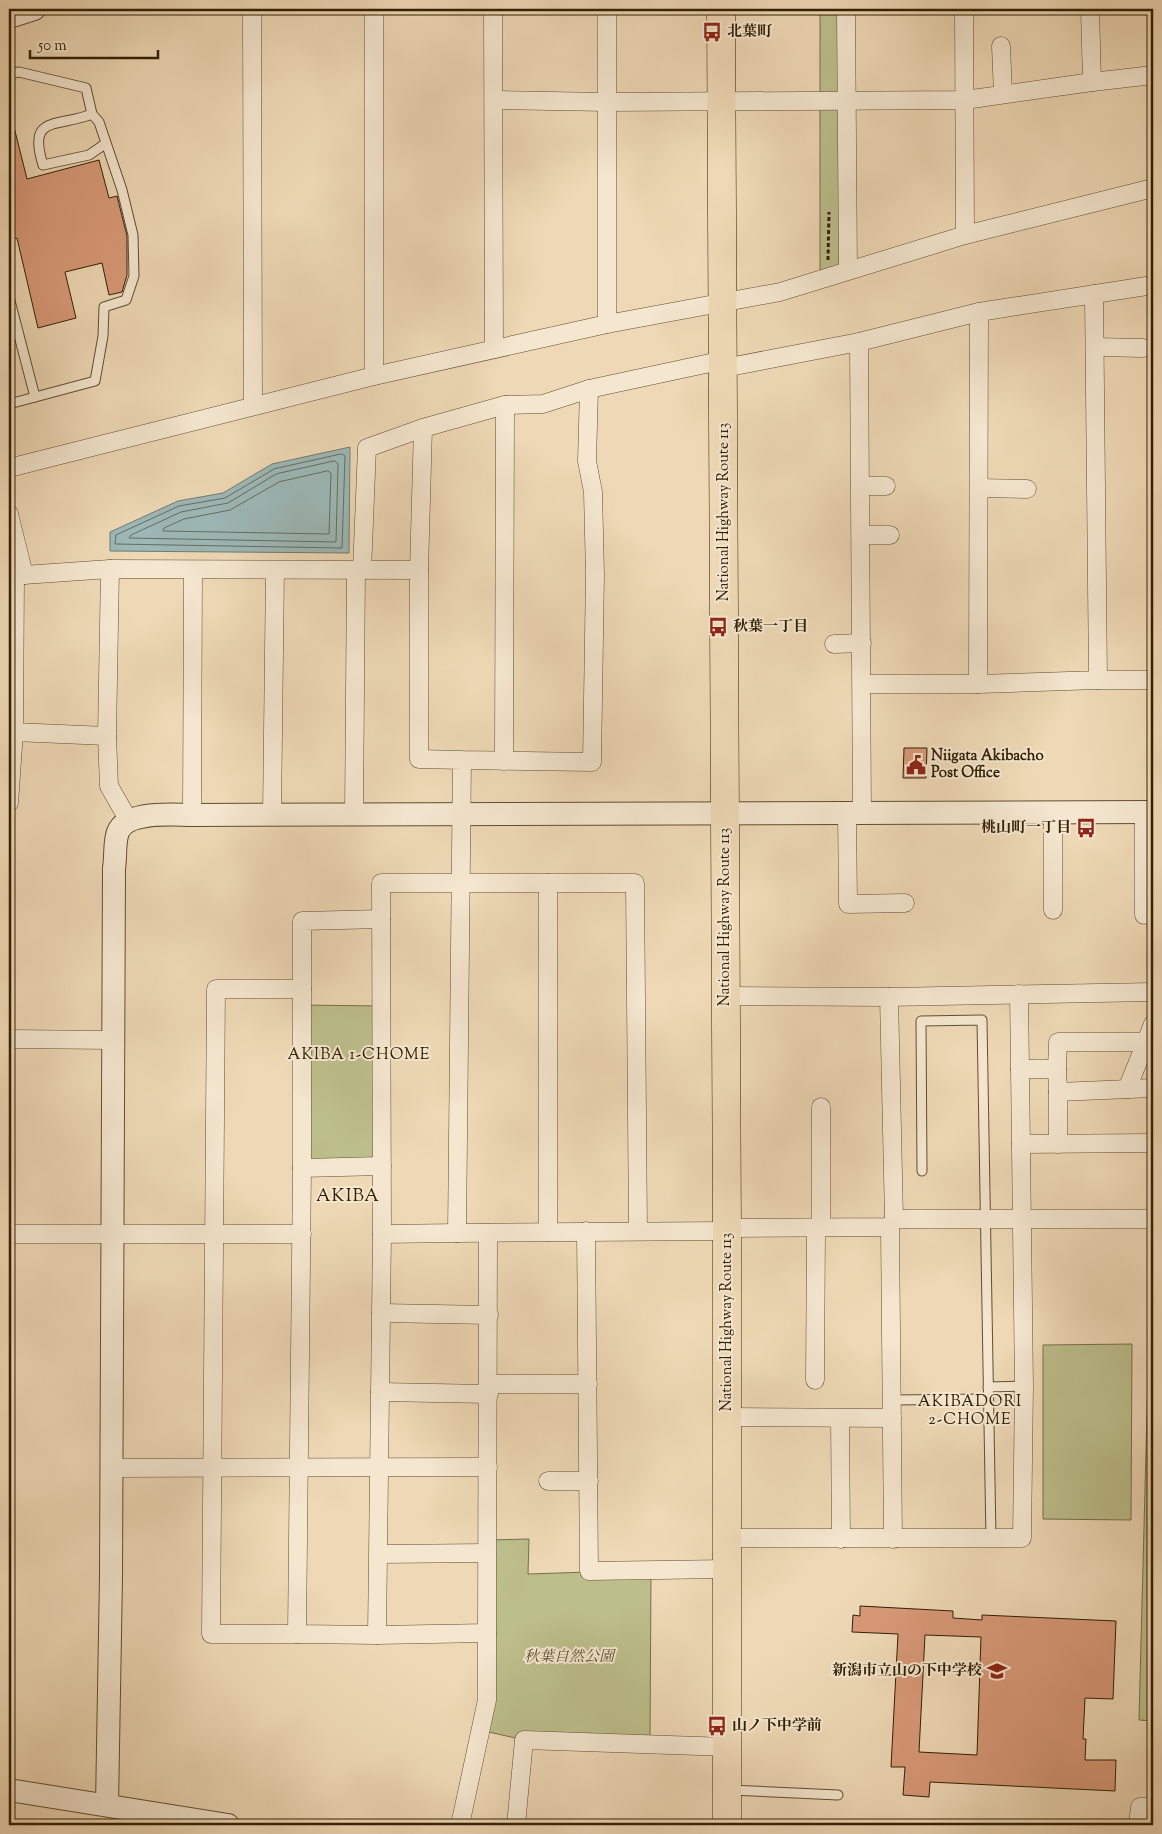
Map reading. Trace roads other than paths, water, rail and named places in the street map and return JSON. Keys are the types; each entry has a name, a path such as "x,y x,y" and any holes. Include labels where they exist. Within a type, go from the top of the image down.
{"highway":[{"name":"National Highway Route 113","path":"721,9 724,300 727,1825"}],"street":[{"path":"9,17 34,9"},
{"path":"252,9 253,406"},
{"path":"374,9 374,376"},
{"path":"493,9 494,349"},
{"path":"607,9 607,324"},
{"path":"846,9 848,270"},
{"path":"964,9 965,235"},
{"path":"1090,9 1092,82"},
{"path":"1001,46 1003,94"},
{"path":"494,100 607,102 965,100 1153,75"},
{"path":"9,468 374,376 607,324 724,300 780,292 965,235 1153,188"},
{"path":"354,814 359,571 367,448 423,428 505,405 543,404 589,389 859,342 979,312 1153,285"},
{"path":"1094,294 1098,680"},
{"path":"978,684 979,312"},
{"path":"859,342 862,684 848,904 905,903"},
{"path":"1095,347 1143,348"},
{"path":"423,428 419,570 419,759 592,762 595,574 594,492 587,461 589,389"},
{"path":"504,760 505,405"},
{"path":"861,486 886,486"},
{"path":"979,488 1027,489"},
{"path":"9,514 16,575 14,732 9,803"},
{"path":"861,534 890,535"},
{"path":"16,575 110,569 419,570"},
{"path":"110,569 107,736 109,786 129,821"},
{"path":"192,815 193,570"},
{"path":"272,815 275,570"},
{"path":"834,644 862,643"},
{"path":"862,684 978,684 1153,680"},
{"path":"14,732 107,736"},
{"path":"457,1233 462,760"},
{"path":"107,1805 112,1468 114,868 118,831 129,821 139,816 192,815 854,815 1148,812 1144,915"},
{"path":"1053,813 1054,910"},
{"path":"377,1635 382,1234 381,883 635,884 638,1231"},
{"path":"548,883 548,1232"},
{"path":"297,1634 302,1234 302,921 381,919"},
{"path":"302,988 216,989 211,1634 377,1635 487,1633"},
{"path":"725,996 889,997 1153,992"},
{"path":"727,1538 1022,1538 1024,1386 1019,994"},
{"path":"889,997 893,1539"},
{"path":"1127,1089 1153,1024"},
{"path":"9,1039 113,1040"},
{"path":"1058,1144 1058,1042 1146,1042"},
{"path":"1020,1069 1057,1069"},
{"path":"1058,1092 1153,1088"},
{"path":"815,1380 821,1107"},
{"path":"1021,1144 1153,1143"},
{"path":"302,1168 382,1166"},
{"path":"382,1234 727,1230 818,1228 986,1220 1153,1219"},
{"path":"586,1231 589,1571 726,1569"},
{"path":"460,1825 487,1700 488,1232"},
{"path":"9,1234 302,1234"},
{"path":"381,1313 489,1315"},
{"path":"380,1392 588,1384"},
{"path":"726,1417 892,1418"},
{"path":"840,1418 841,1539"},
{"path":"112,1468 488,1468"},
{"path":"548,1481 589,1481"},
{"path":"379,1554 487,1552"},
{"path":"516,1825 524,1740 728,1747"},
{"path":"9,1790 228,1825"},
{"path":"1138,1825 1140,1807 1153,1807"}],"lane":[{"path":"9,74 18,72 86,88 92,114 99,122 122,190 133,235 134,276 126,300 104,307 103,336 95,380 9,404"},
{"path":"92,114 48,126 40,133 37,141 43,165 89,155 105,144"},
{"path":"9,297 35,397"},
{"path":"922,1171 921,1021 982,1020 991,1539"},
{"path":"988,1387 1024,1386"},
{"path":"892,1400 988,1399"},
{"path":"727,1790 838,1795"}],"water":[{"path":"350,447 349,553 110,551 110,532 178,501 223,493 272,464"}],"place":[{"name":"北葉町","path":"712,32"},
{"name":"秋葉一丁目","path":"718,627"},
{"name":"Niigata Akibacho Post Office","path":"916,765"},
{"name":"桃山町一丁目","path":"1086,828"},
{"name":"新潟市立山の下中学校","path":"997,1671"},
{"name":"山ノ下中学前","path":"717,1726"}],"district":[{"name":"AKIBA 1-CHOME","path":"359,1055"},
{"name":"AKIBA","path":"348,1197"},
{"name":"AKIBADORI 2-CHOME","path":"970,1411"}],"park label":[{"name":"秋葉自然公園","path":"569,1657"}]}
